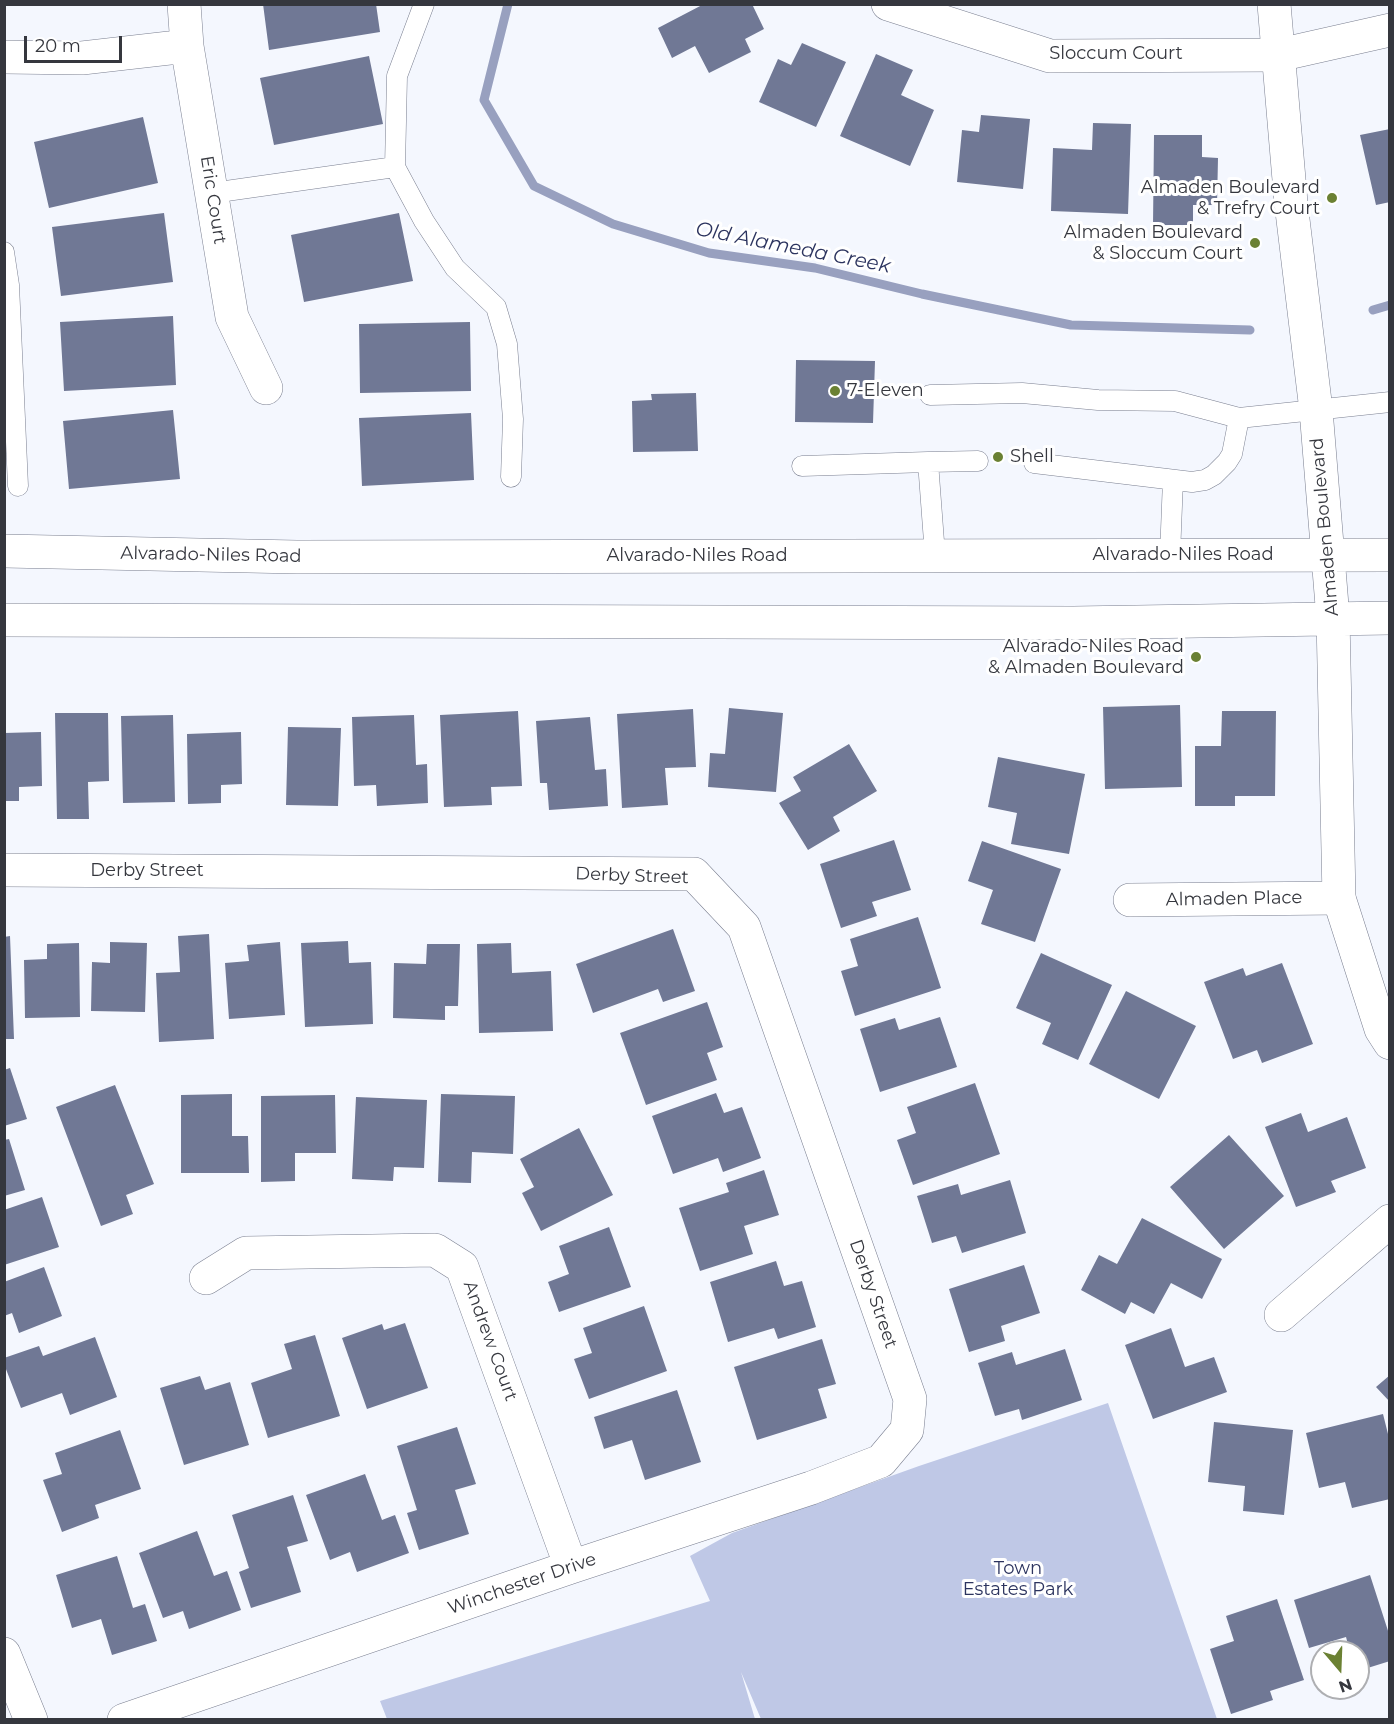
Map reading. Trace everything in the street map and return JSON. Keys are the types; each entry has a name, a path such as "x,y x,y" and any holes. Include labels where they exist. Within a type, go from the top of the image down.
{"street":[{"name":"Eric Court","path":"184,4 187,46 232,317 266,388"},
{"name":"Sloccum Court","path":"888,4 1050,56 1279,55 1389,30"},
{"name":"Almaden Boulevard","path":"1274,4 1291,203 1316,410 1333,618 1339,898 1381,1029 1389,1043"},
{"path":"4,57 82,58 187,46"},
{"name":"Alvarado-Niles Road","path":"4,551 297,557 1389,555"},
{"path":"4,620 1073,623 1389,618"},
{"name":"Derby Street","path":"4,870 694,874 744,927 910,1399 907,1430"},
{"name":"Almaden Place","path":"1130,900 1339,898"},
{"path":"1281,1315 1389,1221"},
{"name":"Andrew Court","path":"206,1278 246,1253 435,1250 462,1267 571,1567"},
{"name":"Winchester Drive","path":"124,1719 811,1488 881,1461 907,1430"},
{"path":"4,1654 31,1719"}],"lane":[{"path":"424,4 397,76 395,167 424,221 455,268 496,307 507,344 513,419 511,477"},
{"path":"213,193 395,167"},
{"path":"4,252 9,285 18,486"},
{"path":"930,395 1022,393 1098,400 1175,401 1239,418 1389,402"},
{"path":"1034,463 1191,482 1205,480 1214,475 1232,454 1239,418"},
{"path":"802,466 978,461"},
{"path":"928,462 935,555"},
{"path":"1170,555 1173,480"}],"green space":[{"name":"Town Estates Park","path":"1108,1403 1217,1719 761,1719 741,1672 755,1719 387,1719 380,1701 710,1601 690,1556 732,1533 919,1466"}],"building":[{"path":"263,4 376,4 380,32 269,50"},
{"path":"704,4 752,4 764,29 745,39 751,52 709,73 695,46 672,58 658,28"},
{"path":"802,43 846,62 816,127 759,102 778,59 791,65"},
{"path":"876,54 913,70 901,95 934,110 910,166 840,136"},
{"path":"369,56 383,124 274,145 260,78"},
{"path":"981,115 1030,119 1023,189 957,182 962,130 979,132"},
{"path":"143,117 158,183 49,208 34,142"},
{"path":"1093,123 1131,124 1128,214 1051,211 1053,148 1092,150"},
{"path":"1390,129 1390,202 1376,205 1360,135"},
{"path":"1154,135 1202,135 1202,157 1218,158 1217,205 1193,205 1193,225 1153,225"},
{"path":"164,213 173,282 61,296 52,227"},
{"path":"399,213 413,281 304,302 291,235"},
{"path":"173,316 176,385 64,391 60,322"},
{"path":"470,322 471,391 360,393 359,324"},
{"name":"7-Eleven","path":"796,360 875,361 873,423 795,422"},
{"path":"696,393 698,451 633,452 632,401 652,400 651,394"},
{"path":"173,410 180,479 69,489 63,421"},
{"path":"471,413 474,480 362,486 359,418"},
{"path":"1180,705 1182,787 1105,789 1103,707"},
{"path":"729,708 783,713 776,792 708,787 710,753 725,754"},
{"path":"693,709 696,767 665,768 668,805 622,808 617,714"},
{"path":"518,711 522,786 491,787 492,805 444,807 440,715"},
{"path":"1222,711 1276,711 1275,796 1235,796 1235,806 1195,806 1195,746 1221,746"},
{"path":"55,713 108,713 109,781 88,782 89,819 57,819"},
{"path":"173,715 175,802 123,803 121,716"},
{"path":"414,715 416,765 427,764 428,803 377,806 376,785 354,786 352,717"},
{"path":"590,717 595,770 606,769 608,806 549,810 547,783 540,783 536,721"},
{"path":"288,727 341,728 338,806 286,805"},
{"path":"41,732 42,786 19,787 19,801 4,801 4,733"},
{"path":"241,732 242,784 221,785 221,803 188,804 187,734"},
{"path":"849,744 877,791 833,817 840,831 808,850 779,803 801,791 793,777"},
{"path":"998,757 1085,774 1069,854 1011,844 1017,813 988,807"},
{"path":"894,840 911,890 872,902 877,916 841,928 820,864"},
{"path":"982,841 1061,869 1035,942 981,924 993,890 968,881"},
{"path":"918,917 941,988 855,1016 841,971 858,966 850,939"},
{"path":"673,929 695,991 663,1002 658,989 593,1013 576,964"},
{"path":"209,934 214,1039 159,1042 156,973 180,972 178,936"},
{"path":"10,936 14,1039 4,1039 4,937"},
{"path":"348,941 349,963 371,962 373,1024 305,1027 301,943"},
{"path":"110,942 147,943 145,1012 91,1011 92,962 110,963"},
{"path":"280,942 285,1015 229,1019 225,963 249,961 247,945"},
{"path":"79,943 80,1017 25,1018 24,960 47,959 47,944"},
{"path":"511,943 512,973 551,971 553,1031 479,1033 477,944"},
{"path":"427,944 460,944 458,1006 445,1006 445,1020 393,1018 394,963 426,964"},
{"path":"1041,953 1112,985 1078,1060 1042,1044 1051,1023 1016,1008"},
{"path":"1282,963 1313,1044 1262,1063 1257,1050 1233,1059 1204,982 1243,968 1246,976"},
{"path":"1126,991 1196,1026 1159,1099 1089,1064"},
{"path":"707,1002 723,1047 707,1053 717,1080 646,1105 620,1033"},
{"path":"940,1017 957,1067 880,1092 860,1029 895,1018 899,1030"},
{"path":"10,1068 27,1119 4,1126 4,1070"},
{"path":"975,1083 1000,1154 913,1185 897,1140 916,1133 907,1107"},
{"path":"115,1085 154,1184 126,1195 133,1214 101,1226 56,1107"},
{"path":"716,1093 724,1113 742,1107 761,1158 723,1172 718,1158 673,1174 652,1116"},
{"path":"232,1094 232,1136 248,1136 249,1173 181,1173 181,1095"},
{"path":"441,1094 515,1096 513,1154 472,1152 471,1183 438,1182"},
{"path":"335,1095 336,1153 295,1153 295,1181 261,1182 261,1096"},
{"path":"356,1097 427,1100 424,1168 394,1167 393,1181 352,1179"},
{"path":"1301,1113 1308,1132 1347,1117 1366,1168 1331,1181 1336,1192 1296,1207 1265,1127"},
{"path":"579,1128 613,1195 541,1231 522,1193 534,1187 520,1159"},
{"path":"1229,1135 1284,1196 1224,1249 1170,1187"},
{"path":"9,1139 25,1190 4,1196 4,1140"},
{"path":"764,1170 779,1215 744,1226 753,1254 700,1271 679,1208 729,1192 726,1183"},
{"path":"1010,1180 1026,1233 962,1253 956,1236 932,1243 917,1196 958,1184 961,1195"},
{"path":"42,1197 59,1247 4,1265 4,1210"},
{"path":"1142,1218 1222,1259 1202,1299 1171,1283 1154,1314 1131,1302 1125,1314 1081,1290 1099,1255 1117,1264"},
{"path":"609,1227 631,1287 559,1312 548,1282 569,1274 559,1246"},
{"path":"776,1261 784,1286 802,1281 816,1327 778,1339 774,1328 728,1342 710,1282"},
{"path":"1024,1265 1040,1313 1001,1326 1005,1341 969,1352 949,1289"},
{"path":"44,1267 62,1316 19,1333 12,1313 4,1316 4,1282"},
{"path":"644,1306 667,1371 589,1399 574,1359 592,1353 583,1328"},
{"path":"405,1323 428,1388 367,1409 342,1338 382,1324 384,1330"},
{"path":"1171,1328 1185,1367 1214,1357 1227,1392 1153,1419 1125,1345"},
{"path":"315,1335 340,1416 268,1438 251,1383 292,1369 284,1344"},
{"path":"95,1337 117,1397 70,1415 62,1393 21,1408 4,1364 4,1358 39,1346 43,1356"},
{"path":"822,1339 836,1384 818,1389 827,1418 757,1440 734,1367"},
{"path":"1065,1349 1082,1400 1022,1420 1019,1409 995,1416 978,1363 1012,1352 1016,1365"},
{"path":"1390,1375 1390,1402 1376,1387"},
{"path":"200,1376 205,1390 230,1382 249,1445 184,1465 160,1388"},
{"path":"677,1390 701,1462 645,1480 632,1440 604,1449 594,1417"},
{"path":"1383,1414 1390,1442 1390,1499 1352,1508 1345,1482 1319,1488 1306,1433"},
{"path":"1214,1422 1293,1430 1284,1515 1243,1511 1245,1486 1208,1482"},
{"path":"457,1427 476,1484 455,1490 469,1534 419,1550 407,1513 417,1510 397,1446"},
{"path":"120,1430 141,1489 95,1505 99,1518 62,1532 43,1480 62,1474 55,1453"},
{"path":"365,1474 382,1520 395,1515 409,1553 357,1572 350,1552 330,1560 306,1495"},
{"path":"293,1495 308,1541 287,1547 301,1592 251,1608 239,1572 249,1568 232,1515"},
{"path":"197,1531 214,1576 227,1571 241,1610 189,1629 183,1611 163,1618 139,1553"},
{"path":"117,1556 133,1608 145,1604 157,1641 112,1655 101,1619 72,1628 56,1575"},
{"path":"1370,1575 1390,1637 1390,1661 1370,1667 1370,1640 1347,1640 1346,1637 1336,1640 1310,1640 1309,1648 1294,1600"},
{"path":"1277,1599 1304,1680 1270,1691 1273,1700 1231,1714 1210,1649 1234,1641 1226,1616"}],"waterway":[{"name":"Old Alameda Creek","path":"508,4 484,100 534,186 613,224 709,253 815,268 922,294 1071,325 1250,330"},
{"name":"Old Alameda Creek","path":"1373,310 1390,305"}],"place":[{"name":"Almaden Boulevard & Trefry Court","path":"1332,198"},
{"name":"Almaden Boulevard & Sloccum Court","path":"1255,243"},
{"name":"7-Eleven","path":"835,391"},
{"name":"Shell","path":"998,457"},
{"name":"Alvarado-Niles Road & Almaden Boulevard","path":"1196,657"}]}
